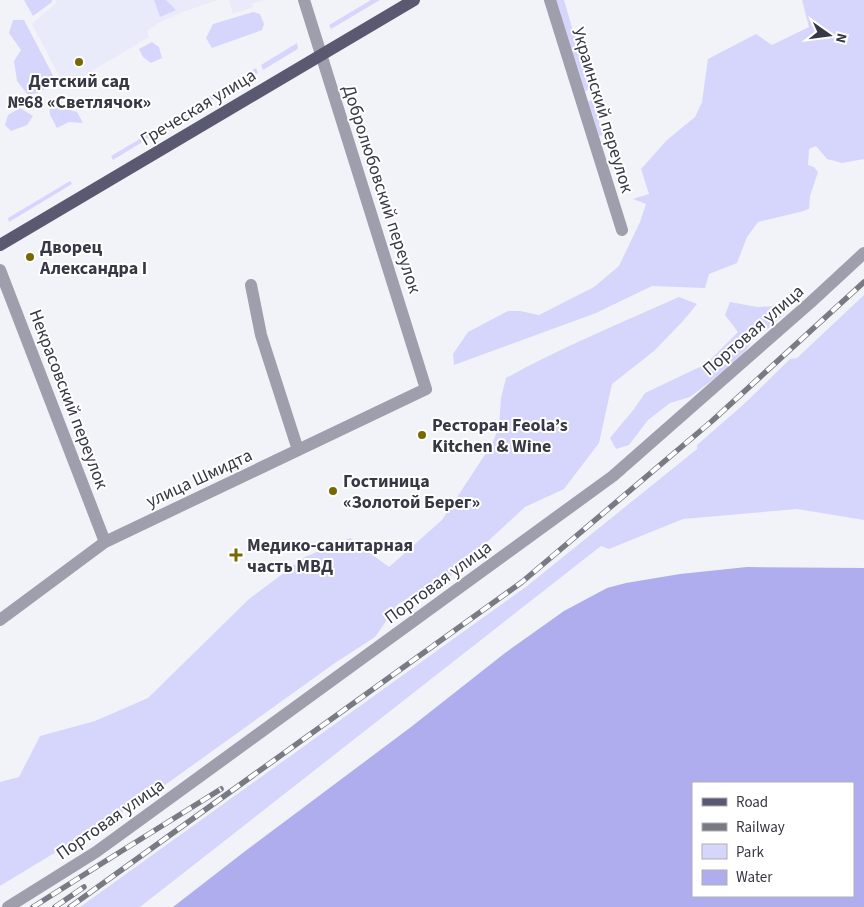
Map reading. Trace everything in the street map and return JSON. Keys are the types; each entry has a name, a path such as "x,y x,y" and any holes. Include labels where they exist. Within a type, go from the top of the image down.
{"main road":[{"name":"Греческая улица","path":"0,245 414,0"}],"street":[{"name":"Добролюбовский переулок","path":"304,0 426,389"},
{"name":"Украинский переулок","path":"550,0 622,230"},
{"name":"Портовая улица","path":"8,907 104,846 613,476 864,253"},
{"name":"Некрасовский переулок","path":"0,270 105,542"},
{"path":"251,284 261,335 298,450"},
{"name":"улица Шмидта","path":"0,620 105,542 426,389"}],"shaded area":[{"name":"Детский сад №68 «Светлячок»","path":"56,0 217,0 158,23 147,31 149,37 65,87 32,24 56,3"},
{"path":"229,0 263,0 252,4 253,7 233,14"}],"green space":[{"path":"24,0 52,0 52,2 33,16"},
{"path":"154,0 166,0 176,10 160,17"},
{"path":"371,0 380,0 331,29 329,25"},
{"path":"556,0 564,0 590,89 585,91"},
{"path":"802,0 864,0 864,159 842,163 827,159 816,146 809,149 808,165 814,167 818,172 810,196 809,209 758,222 747,237 737,263 709,274 705,288 652,286 596,313 454,365 453,354 468,332 508,311 520,311 539,315 594,287 619,266 640,222 646,204 633,199 649,194 641,169 667,140 695,117 702,102 708,59 756,34 772,45 809,27"},
{"path":"253,12 260,14 264,24 262,30 212,48 206,38 213,24"},
{"path":"13,20 24,20 57,83 37,93 28,95 17,81 14,61 21,50 9,33"},
{"path":"152,42 159,47 162,58 151,63 143,57 139,49"},
{"path":"297,43 298,48 296,50 263,70 261,65"},
{"path":"256,68 258,73 203,105 201,101"},
{"path":"58,98 66,109 77,112 83,123 69,122 57,128 50,115 49,100"},
{"path":"593,100 603,135 599,136 588,101"},
{"path":"195,105 198,109 166,128 164,124"},
{"path":"20,108 33,116 27,125 11,131 5,125 8,115"},
{"path":"155,130 157,133 113,160 111,156"},
{"path":"70,181 72,184 9,222 8,218"},
{"path":"864,295 864,520 797,509 683,519 609,549 601,546 140,907 80,907 527,586 697,449 697,445 744,404 790,359 797,358"},
{"path":"679,297 697,304 654,351 612,384 599,443 564,489 525,507 432,593 399,603 375,637 335,663 158,790 0,886 0,782 19,777 40,736 95,721 148,698 249,599 305,557 350,538 389,567 442,520 492,444 499,427 501,398 506,378 570,346"},
{"path":"730,302 757,307 778,306 784,314 770,327 755,336 743,355 719,375 690,397 670,403 648,420 629,445 616,449 610,438 645,393 706,364 738,332 725,315"}],"water":[{"path":"747,567 864,568 864,907 173,907 411,727 505,653 564,611 607,588 680,574"}],"railway":[{"path":"70,907 522,582 712,421 864,282"},
{"path":"33,907 221,789"},
{"path":"55,907 84,887"}],"place":[{"name":"Детский сад №68 «Светлячок»","path":"79,62"},
{"name":"Дворец Александра I","path":"30,257"},
{"name":"Ресторан Feola’s Kitchen & Wine","path":"422,435"},
{"name":"Гостиница «Золотой Берег»","path":"333,491"},
{"name":"Медико-санитарная часть МВД","path":"236,555"}]}
